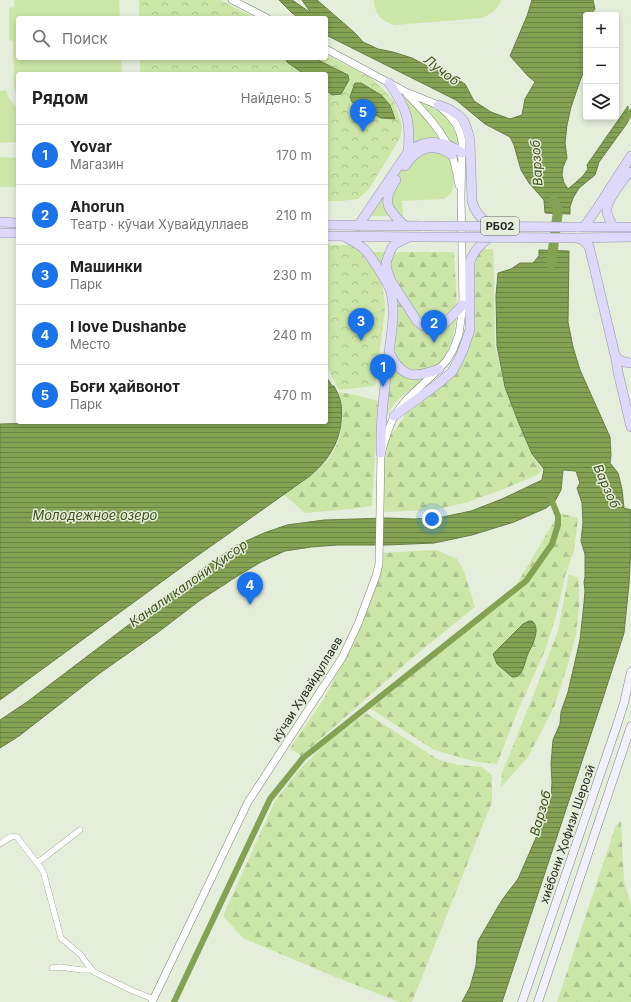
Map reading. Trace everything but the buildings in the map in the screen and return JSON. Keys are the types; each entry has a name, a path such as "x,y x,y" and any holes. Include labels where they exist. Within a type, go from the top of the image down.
{"highway":[{"path":"389,83 404,106 408,119 408,152"},
{"path":"438,105 449,109 458,115 464,122 470,142 472,201 477,214 489,226"},
{"path":"358,226 408,152 414,147 430,142 447,144 462,153"},
{"path":"405,226 392,213 387,201 392,186 410,159 422,149 433,148 442,149 452,156"},
{"path":"580,227 598,206 631,156"},
{"path":"613,227 608,214 607,206 628,173 631,172"},
{"path":"0,222 16,222"},
{"name":"РБ02","path":"328,225 628,227"},
{"path":"0,233 16,233"},
{"name":"РБ02","path":"328,236 424,238 628,237"},
{"path":"345,237 364,249 382,273 391,292 393,311 392,329 382,418 382,453"},
{"path":"409,237 395,244 391,249 386,263 391,281 416,321 423,326 434,328 443,325 463,305"},
{"path":"394,416 426,394 452,372 458,362 470,330 470,262 473,253 488,238"},
{"path":"577,238 589,246 631,427"},
{"path":"589,246 592,242 600,238"},
{"path":"389,352 395,363 408,374 426,374 439,370"},
{"path":"615,355 621,361 631,363"}],"main road":[{"name":"хиёбони Ҳофизи Шерозӣ","path":"522,1002 616,728 624,703 631,672"},
{"path":"538,1002 631,726"},
{"path":"560,892 574,896"}],"street":[{"path":"232,0 263,16"},
{"path":"328,50 406,92"},
{"name":"кӯчаи Хувайдуллаев","path":"152,1000 248,802 342,658 358,624 379,564 382,453 388,431 394,416 407,399 439,370 447,360 460,334 463,305 461,197 462,153 460,133 456,124 449,115 438,105 406,92"},
{"name":"кӯчаи Хувайдуллаев","path":"406,92 437,127 447,144 452,156 461,197"},
{"path":"37,863 80,830"},
{"path":"0,844 11,836 16,836 41,868 44,874 61,938 81,955 92,970 152,1000"},
{"path":"52,968 59,967 92,970"}],"green space":[{"path":"14,0 119,0 120,16 16,16 16,60 121,60 122,72 16,72 16,92 14,86 13,41 9,40 9,8 14,7"},
{"path":"139,0 220,0 251,16 139,16"},
{"path":"374,0 501,0 498,7 493,12 481,18 395,25 386,22 380,17 377,13"},
{"path":"328,56 371,78 394,101 402,126 400,138 369,189 358,199 328,201 328,72 140,72 140,60 328,60"},
{"path":"6,90 16,108 16,142 0,143 0,91"},
{"path":"397,92 422,114 442,141 412,145"},
{"path":"415,99 441,112 451,122 458,135 459,147 449,141"},
{"path":"444,147 451,161 454,185 450,194 446,198 402,201 403,216 368,216 411,154"},
{"path":"0,157 16,158 16,187 0,187"},
{"path":"328,245 361,245 379,276 384,296 385,310 375,386 339,390 328,369"},
{"path":"478,249 493,249 495,346 505,388 531,454 542,469 539,474 468,502 433,510 382,512 385,445 407,412 452,372 467,343 471,263"},
{"path":"370,252 454,252 456,316 452,341 439,365 419,384 398,400 391,409 384,423 395,310"},
{"path":"338,392 378,401 372,506 305,513 284,495 316,472 325,464 332,454 341,431 342,417"},
{"path":"559,513 578,518 574,551 565,576 556,616 546,648 516,715 497,764 477,762 434,750 365,705 505,596 518,582"},
{"path":"436,550 457,559 464,571 475,607 419,652 301,756 290,748 324,699 347,654 381,553"},
{"path":"569,574 578,578 579,607 576,635 567,667 554,707 528,757 501,787 502,773 558,631"},
{"path":"366,713 439,760 458,765 482,767 492,775 492,802 412,1002 399,1002 243,938 223,916 275,801 299,770 327,742"},
{"path":"621,821 624,881 631,906 631,1002 557,1002 616,825"}],"water":[{"path":"279,0 292,0 311,13 302,0 317,0 355,33 363,42 378,49 412,58 431,68 446,72 465,84 474,101 491,112 510,119 522,115 525,99 535,82 510,56 532,0 593,0 595,9 592,12 583,12 583,74 571,107 567,125 565,143 567,158 563,167 562,175 564,183 568,189 583,176 588,169 587,165 628,106 628,122 599,162 595,175 579,188 573,198 570,207 570,214 545,213 544,200 529,183 521,170 514,145 510,137 485,124 456,100 328,36 328,16 296,16"},
{"path":"286,60 318,60 348,75 349,80 341,94 332,95 328,92 328,72 301,72 287,62"},
{"path":"355,83 361,83 381,95 390,105 395,119 381,118 352,102 350,97"},
{"name":"Канали калони Ҳисор","path":"539,250 569,251 568,322 573,347 580,370 610,437 610,463 618,473 622,489 624,508 631,510 629,584 624,633 502,1002 462,1002 470,987 476,966 478,941 502,900 518,879 542,824 551,799 553,740 560,724 561,712 568,692 580,640 585,591 585,554 581,541 583,523 582,503 577,488 580,483 576,471 563,470 561,490 555,501 546,508 514,522 472,535 434,543 337,545 285,551 261,562 199,601 100,673 19,736 0,748 0,720 27,702 201,570 237,545 264,533 287,525 324,520 387,518 414,519 443,517 471,511 502,499 542,480 544,469 532,454 505,387 497,346 496,296 498,273 511,269 520,263 533,263 539,256"},
{"name":"Молодежное озеро","path":"328,379 332,386 334,386 340,399 342,410 339,435 334,447 327,459 310,476 197,556 0,700 0,424 328,424"},
{"path":"532,621 535,624 535,638 521,672 519,675 512,677 497,664 493,654 523,624"}],"waterway":[{"path":"624,122 631,112"},
{"name":"Варзоб","path":"551,264 558,211 554,201"},
{"path":"174,1002 270,799 303,758 526,581 552,544 558,525 558,516 550,496"}],"place":[{"name":"Боғи ҳайвонот","path":"363,132"},
{"name":"Машинки","path":"361,341"},
{"name":"Ahorun","path":"434,343"},
{"name":"Yovar","path":"383,387"},
{"name":"I love Dushanbe","path":"250,605"}],"water label":[{"name":"Лучоб","path":"442,70"}]}
